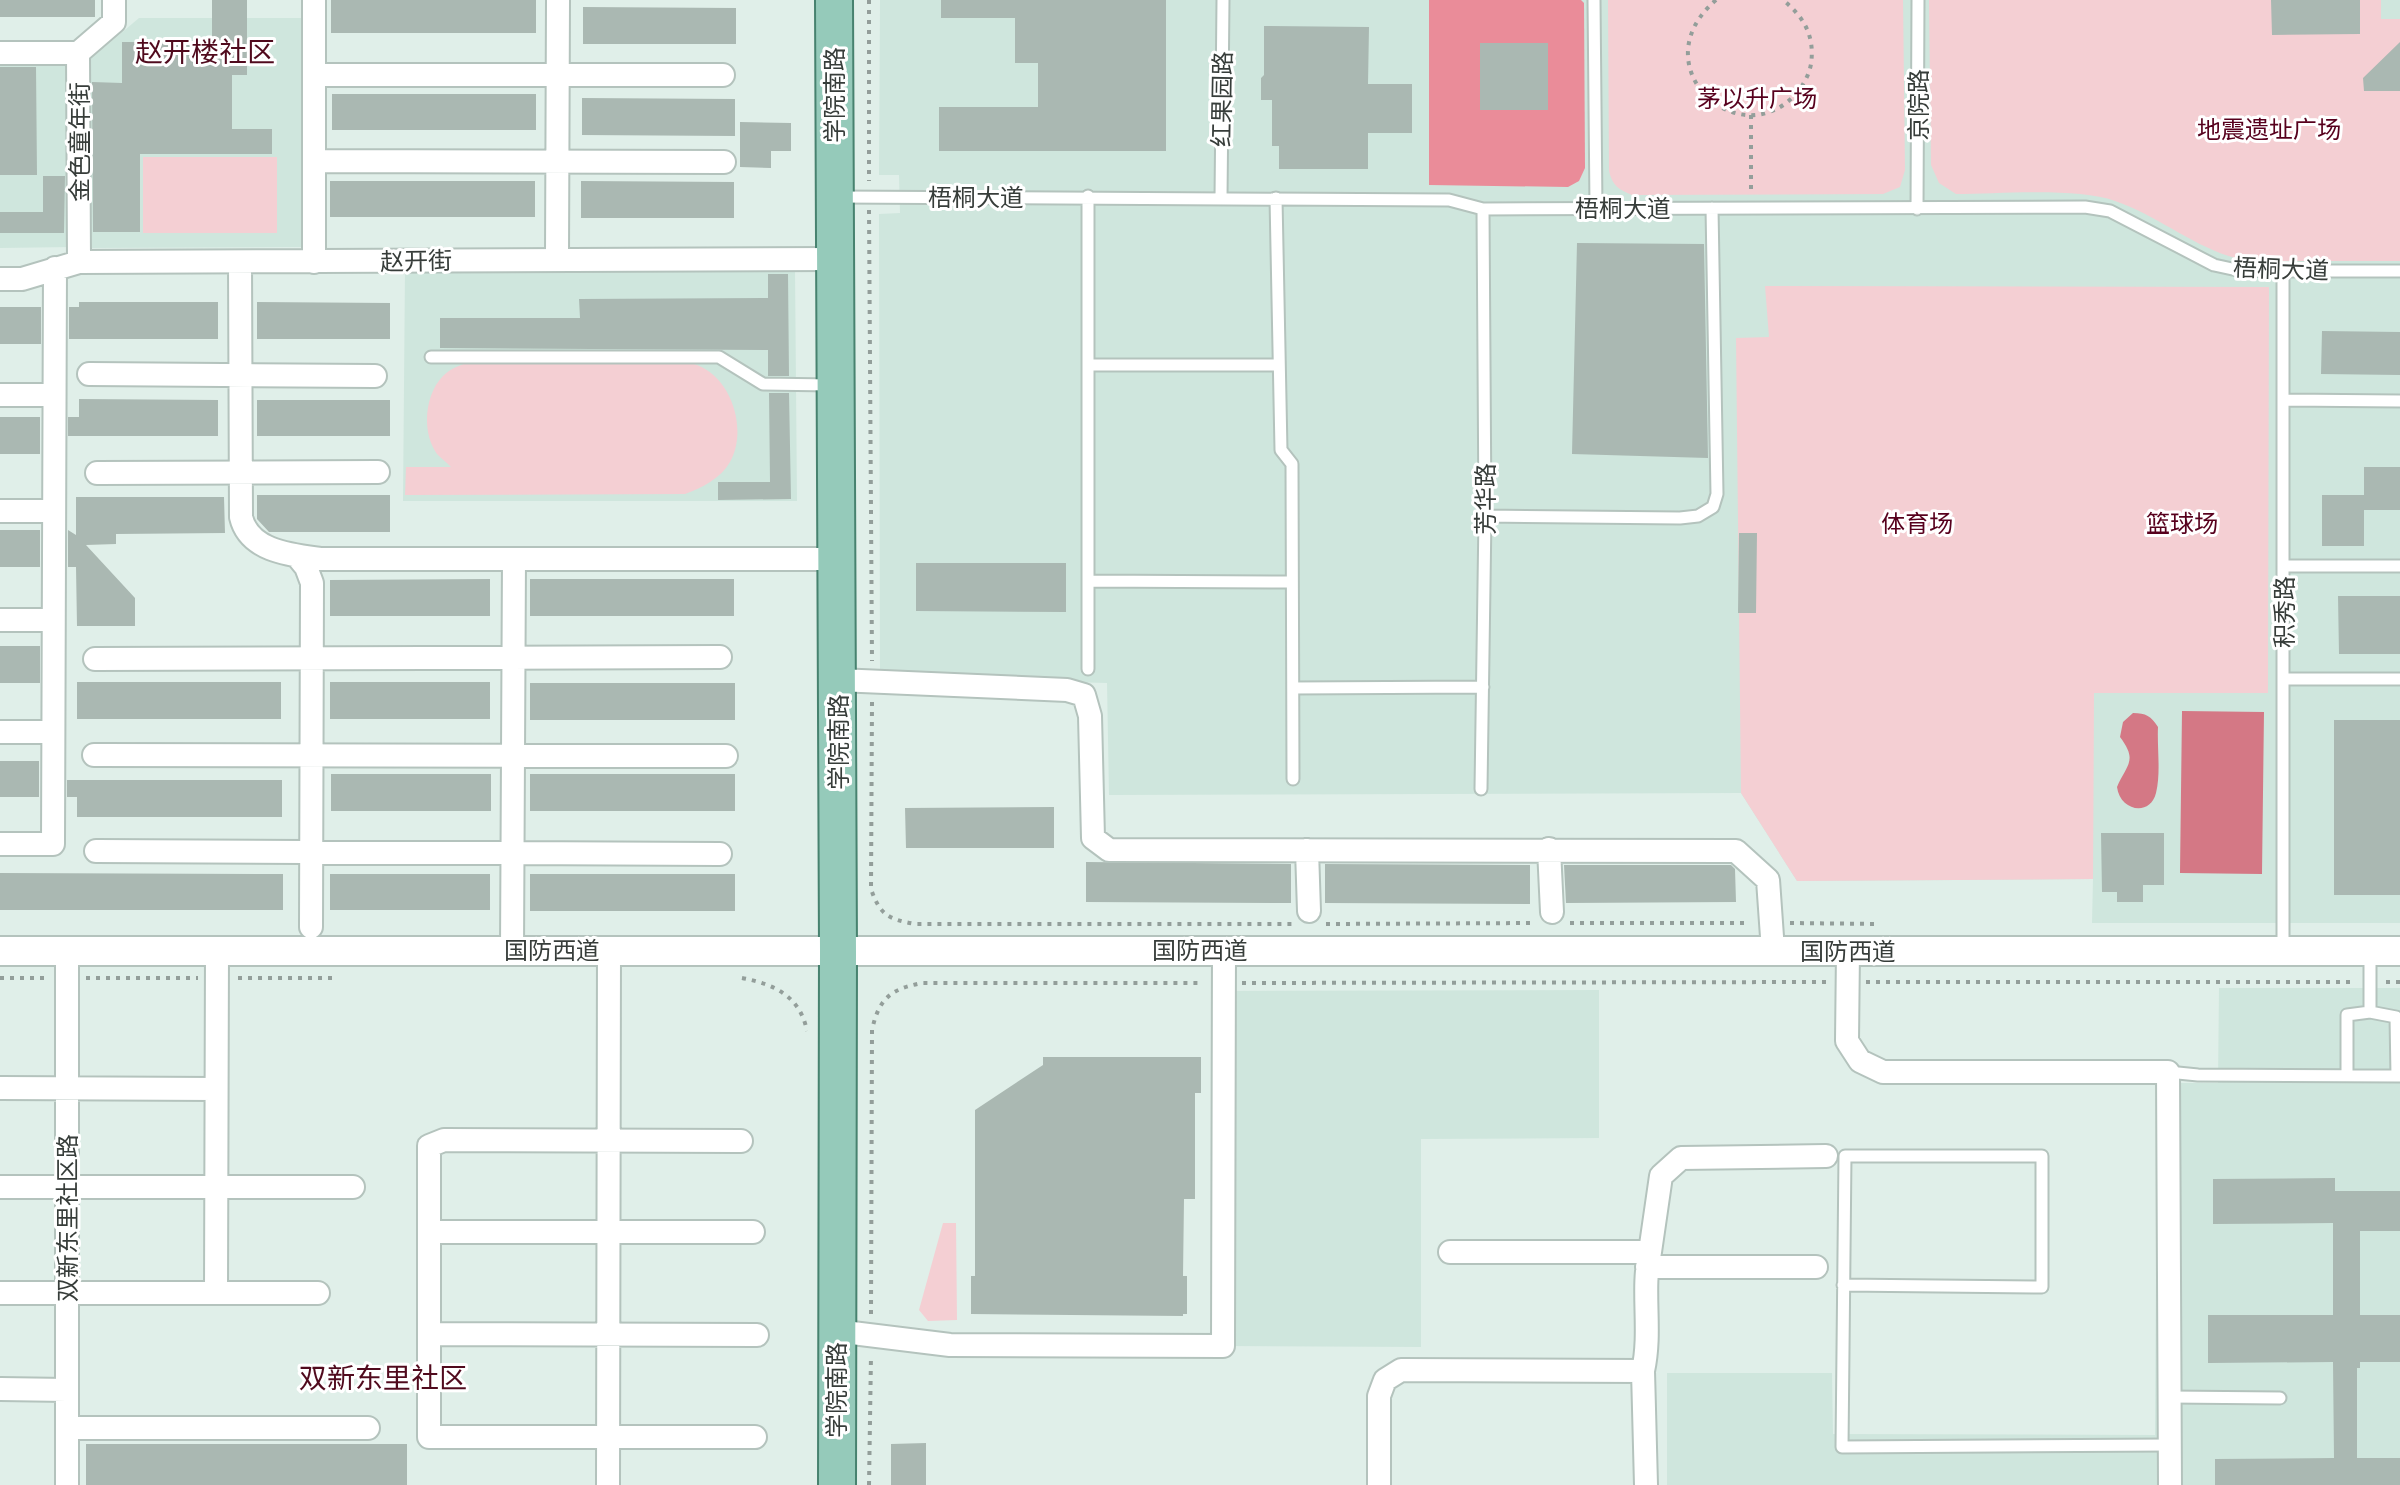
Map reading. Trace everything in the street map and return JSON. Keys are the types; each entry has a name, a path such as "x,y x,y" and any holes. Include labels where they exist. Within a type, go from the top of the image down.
{"main road":[{"name":"学院南路","path":"834,0 851,197 835,259 836,559 855,680 838,951 854,1332 837,1485"}],"street":[{"path":"78,53 114,22 114,0"},
{"path":"314,0 314,262"},
{"path":"557,259 558,0"},
{"name":"金色童年街","path":"0,53 78,53 79,262"},
{"path":"314,75 723,75"},
{"path":"314,161 724,162"},
{"name":"赵开街","path":"0,279 22,279 79,262 835,259"},
{"path":"240,262 241,517 244,531 262,546 320,559 836,559"},
{"path":"0,844 53,844 55,268"},
{"path":"89,374 375,376"},
{"path":"0,395 54,395"},
{"path":"97,473 378,472"},
{"path":"0,511 54,511"},
{"path":"297,556 306,567 312,583 311,927"},
{"path":"512,950 514,559"},
{"path":"0,620 53,620"},
{"path":"95,659 720,657"},
{"path":"855,680 1067,690 1084,695 1090,716 1093,838 1109,850 1736,851 1768,880 1772,937"},
{"path":"0,732 53,732"},
{"path":"94,755 726,756"},
{"path":"1549,849 1555,920"},
{"path":"1305,919 1307,850"},
{"path":"96,851 720,854"},
{"name":"国防西道","path":"0,951 67,964 217,964 512,950 1224,949 1772,937 1848,951 2400,951"},
{"path":"854,1332 950,1345 1223,1346 1224,949"},
{"path":"608,1485 609,950"},
{"path":"1848,951 1847,1041 1860,1061 1883,1072 2168,1072 2170,1485"},
{"name":"双新东里社区路","path":"67,964 67,1485"},
{"path":"216,1293 217,964"},
{"path":"0,1088 216,1089"},
{"path":"741,1141 444,1140 429,1146 429,1437 755,1437"},
{"path":"1646,1485 1643,1371 1649,1344 1648,1259 1661,1176 1681,1158 1826,1156"},
{"path":"0,1187 353,1187"},
{"path":"429,1232 753,1232"},
{"path":"1450,1252 1816,1267"},
{"path":"0,1293 318,1293"},
{"path":"429,1334 757,1335"},
{"path":"1379,1485 1379,1396 1385,1380 1401,1370 1643,1371"},
{"path":"0,1389 67,1390"},
{"path":"67,1428 368,1428"}],"lane":[{"name":"红果园路","path":"1221,198 1223,0"},
{"path":"1594,0 1596,208"},
{"name":"京院路","path":"1917,209 1918,0"},
{"path":"1088,196 1088,669"},
{"name":"梧桐大道","path":"851,197 1449,200 1483,209 2098,209 2110,211 2214,265 2237,270 2400,271"},
{"path":"1276,198 1281,450 1292,464 1293,779"},
{"path":"1485,516 1680,518 1698,516 1713,507 1717,494 1712,208"},
{"name":"芳华路","path":"1481,789 1485,516 1483,209"},
{"name":"积秀路","path":"2283,271 2283,952"},
{"path":"431,357 719,357 763,384 836,385"},
{"path":"1088,365 1277,365"},
{"path":"2283,400 2400,401"},
{"path":"2284,566 2400,566"},
{"path":"1088,581 1292,582"},
{"path":"2284,679 2400,679"},
{"path":"1293,688 1483,687"},
{"path":"2370,951 2370,1012"},
{"path":"2168,1072 2198,1075 2398,1076 2396,1017 2370,1012 2347,1015 2347,1075"},
{"path":"1843,1285 2042,1287 2042,1156 1845,1156 1843,1285 1842,1447 2170,1445"},
{"path":"2170,1397 2280,1398"}],"path":[{"path":"869,0 851,197 855,680 871,889 882,913 898,921 915,924 1305,919 1555,920 1772,937 1879,924"},
{"path":"1716,0 1701,12 1691,31 1687,53 1690,72 1699,90 1713,103 1731,112 1751,115 1770,112 1787,102 1801,88 1810,71 1813,51 1808,30 1797,11 1783,0"},
{"path":"1751,115 1751,208"},
{"path":"0,978 67,964 217,964 342,978"},
{"path":"729,978 744,978 775,986 793,999"},
{"path":"869,1485 854,1332 872,1030 876,1012 885,999 901,987 922,983 2400,982"}],"shaded area":[{"path":"880,0 2400,0 2400,923 2092,923 2093,879 1797,881 1741,793 1109,795 1107,683 880,677 879,214 900,213 899,175 879,175"},
{"path":"1429,0 1581,0 1584,3 1585,168 1579,181 1568,187 1429,185"},
{"path":"139,18 305,18 306,247 87,248 87,62"},
{"path":"71,57 73,247 0,248 0,58"},
{"path":"405,269 795,269 797,501 403,501"},
{"path":"2182,711 2264,712 2262,874 2180,873"},
{"path":"2133,713 2148,716 2158,727 2156,793 2153,801 2142,808 2129,806 2119,795 2117,787 2130,757 2120,737 2123,722"},
{"path":"2219,988 2400,988 2400,1485 1667,1485 1667,1373 1832,1373 1833,1434 2155,1435 2157,1083 2218,1083"},
{"path":"1599,990 1599,1138 1421,1139 1421,1347 1223,1346 1221,991"}],"green space":[{"name":"茅以升广场","path":"1608,0 1903,0 1905,170 1900,187 1883,194 1632,195 1620,189 1609,171"},
{"name":"地震遗址广场","path":"1929,0 2381,0 2381,19 2400,19 2400,261 2249,261 2197,243 2132,208 2099,197 2060,193 1956,194 1939,183 1931,165"},
{"path":"143,157 277,157 277,233 143,233"},
{"name":"体育场","path":"1765,286 2269,287 2268,693 2094,693 2093,879 1797,881 1741,793 1736,338 1769,337"},
{"path":"666,360 690,363 709,372 728,393 733,406 737,421 735,449 726,468 704,485 685,494 405,495 406,467 451,467 432,445 427,414 437,384 453,369 471,361"},
{"path":"943,1223 956,1223 957,1320 928,1321 919,1310"}],"building":[{"path":"0,0 95,0 95,17 0,17"},
{"path":"212,0 247,0 247,75 232,75 232,129 272,129 272,154 140,154 140,232 93,232 92,82 122,83 122,42 212,42"},
{"path":"331,0 536,0 536,33 331,33"},
{"path":"941,0 1166,0 1166,151 939,151 939,107 1038,107 1038,63 1015,63 1015,18 941,18"},
{"path":"2271,0 2360,0 2360,34 2272,35"},
{"path":"583,7 736,8 736,44 583,44"},
{"path":"1264,26 1369,27 1368,84 1412,84 1412,133 1368,133 1368,169 1279,169 1279,146 1272,146 1272,100 1261,100"},
{"path":"2400,42 2400,91 2364,91 2363,78"},
{"path":"1480,43 1548,43 1548,110 1480,110"},
{"path":"0,67 36,67 37,175 0,175"},
{"path":"332,94 536,94 536,130 332,130"},
{"path":"582,98 735,99 735,136 582,135"},
{"path":"740,122 791,123 791,151 771,151 771,168 740,167"},
{"path":"43,176 65,176 64,233 0,233 0,212 43,212"},
{"path":"330,181 535,181 535,217 330,217"},
{"path":"581,181 734,182 734,218 581,218"},
{"path":"1577,243 1704,244 1708,458 1572,454"},
{"path":"768,274 788,274 789,376 768,376 768,350 440,348 440,318 580,318 579,299 768,298"},
{"path":"79,302 218,302 218,339 69,339 69,307 79,307"},
{"path":"257,302 390,303 390,339 257,339"},
{"path":"0,307 41,307 41,344 0,344"},
{"path":"2322,331 2400,332 2400,375 2321,374"},
{"path":"769,393 789,393 791,499 718,500 718,482 770,482"},
{"path":"79,399 218,400 218,436 68,436 68,417 79,417"},
{"path":"257,400 390,400 390,436 257,436"},
{"path":"0,417 40,417 40,454 0,454"},
{"path":"2364,467 2400,467 2400,510 2364,510"},
{"path":"257,495 390,495 390,532 269,532 257,519"},
{"path":"2322,495 2364,495 2364,546 2322,546"},
{"path":"76,497 224,497 225,533 116,534 116,544 86,545 135,598 135,626 77,626 76,567 68,567 68,530 76,535"},
{"path":"0,530 40,530 40,567 0,567"},
{"path":"1739,533 1757,533 1756,613 1738,613"},
{"path":"916,563 1066,563 1066,612 916,611"},
{"path":"490,579 490,616 330,616 330,580"},
{"path":"530,579 734,579 734,616 530,616"},
{"path":"2338,596 2400,596 2400,654 2339,654"},
{"path":"0,646 40,646 40,683 0,683"},
{"path":"77,682 281,682 281,719 77,719"},
{"path":"330,682 490,682 490,719 330,719"},
{"path":"530,683 735,683 735,720 530,720"},
{"path":"2334,720 2400,720 2400,895 2334,895"},
{"path":"0,761 39,761 39,797 0,797"},
{"path":"331,774 491,774 491,811 331,811"},
{"path":"530,774 735,774 735,811 530,811"},
{"path":"67,780 282,780 282,817 77,817 77,797 67,797"},
{"path":"1054,807 1054,848 906,848 905,808"},
{"path":"2101,833 2164,833 2164,885 2143,885 2143,902 2117,902 2117,892 2102,892"},
{"path":"1086,862 1291,864 1291,903 1086,902"},
{"path":"1325,864 1530,865 1530,904 1325,903"},
{"path":"1564,865 1731,865 1735,869 1736,902 1566,903"},
{"path":"0,873 283,874 283,910 0,910"},
{"path":"330,874 490,874 490,910 330,910"},
{"path":"530,874 735,874 735,911 530,911"},
{"path":"1043,1057 1201,1057 1201,1093 1195,1093 1195,1199 1184,1199 1183,1276 1187,1276 1187,1314 971,1314 971,1276 975,1276 975,1110 1043,1065"},
{"path":"2335,1178 2335,1191 2400,1191 2400,1231 2360,1231 2360,1315 2400,1315 2400,1362 2360,1362 2360,1368 2357,1368 2357,1458 2400,1458 2400,1485 2215,1485 2215,1459 2334,1458 2333,1362 2208,1363 2208,1315 2333,1315 2333,1223 2213,1224 2213,1179"},
{"path":"926,1443 926,1485 891,1485 891,1444"},
{"path":"86,1444 407,1444 407,1485 86,1485"}],"district":[{"name":"赵开楼社区","path":"205,52"},
{"name":"双新东里社区","path":"383,1378"}],"park label":[{"name":"篮球场","path":"2182,523"}]}
